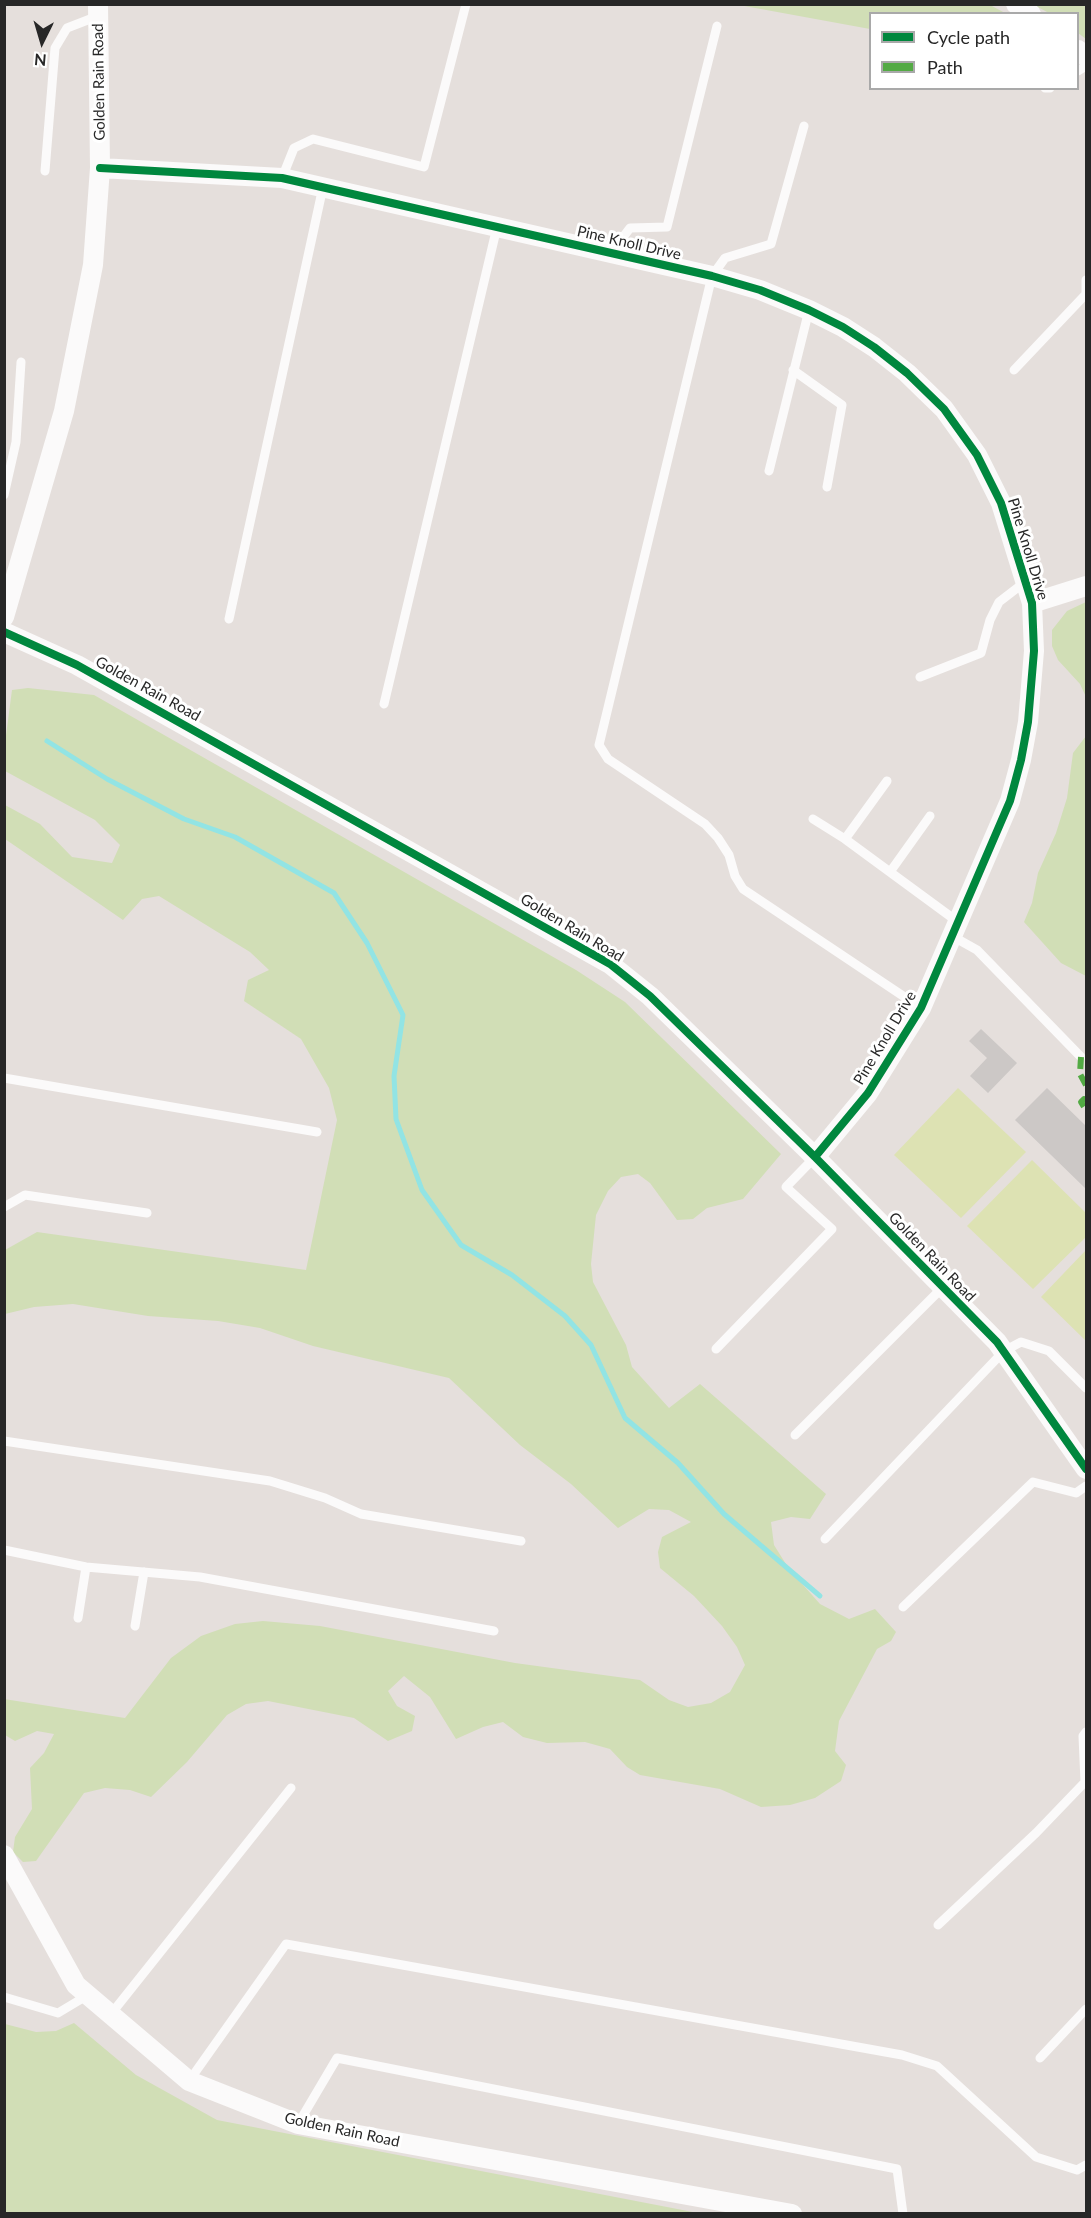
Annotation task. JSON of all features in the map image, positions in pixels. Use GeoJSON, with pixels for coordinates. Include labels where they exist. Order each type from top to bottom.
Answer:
{"type":"FeatureCollection","features":[{"type":"Feature","properties":{"kind":"street","name":"Golden Rain Road"},"geometry":{"type":"LineString","coordinates":[[4,617],[64,411],[93,265],[100,168],[98,10]]}},
{"type":"Feature","properties":{"kind":"street","name":"Pine Knoll Drive"},"geometry":{"type":"LineString","coordinates":[[100,168],[282,178],[712,276],[760,290],[843,327],[874,347],[907,373],[944,409],[977,455],[1001,502],[1032,603],[1034,651],[1028,722],[1010,801],[921,1008],[868,1093],[815,1157]]}},
{"type":"Feature","properties":{"kind":"street"},"geometry":{"type":"LineString","coordinates":[[1032,603],[1086,586]]}},
{"type":"Feature","properties":{"kind":"street","name":"Golden Rain Road"},"geometry":{"type":"LineString","coordinates":[[4,632],[77,665],[610,964],[650,996],[815,1157],[1004,1351],[1086,1469]]}},
{"type":"Feature","properties":{"kind":"street","name":"Golden Rain Road"},"geometry":{"type":"LineString","coordinates":[[4,1855],[76,1985],[189,2080],[298,2124],[792,2214]]}},
{"type":"Feature","properties":{"kind":"lane"},"geometry":{"type":"LineString","coordinates":[[282,178],[294,148],[313,139],[423,167],[466,4]]}},
{"type":"Feature","properties":{"kind":"lane"},"geometry":{"type":"LineString","coordinates":[[45,171],[55,48],[67,28],[98,10]]}},
{"type":"Feature","properties":{"kind":"lane"},"geometry":{"type":"LineString","coordinates":[[611,253],[630,228],[667,227],[717,26]]}},
{"type":"Feature","properties":{"kind":"lane"},"geometry":{"type":"LineString","coordinates":[[804,126],[771,244],[725,258],[712,276],[599,745],[608,759],[705,824],[729,855],[735,876],[743,889],[921,1008]]}},
{"type":"Feature","properties":{"kind":"lane"},"geometry":{"type":"LineString","coordinates":[[229,619],[323,187]]}},
{"type":"Feature","properties":{"kind":"lane"},"geometry":{"type":"LineString","coordinates":[[384,704],[497,227]]}},
{"type":"Feature","properties":{"kind":"lane"},"geometry":{"type":"LineString","coordinates":[[1014,370],[1086,294],[1086,280]]}},
{"type":"Feature","properties":{"kind":"lane"},"geometry":{"type":"LineString","coordinates":[[769,471],[809,310]]}},
{"type":"Feature","properties":{"kind":"lane"},"geometry":{"type":"LineString","coordinates":[[4,495],[16,442],[21,362]]}},
{"type":"Feature","properties":{"kind":"lane"},"geometry":{"type":"LineString","coordinates":[[793,370],[842,405],[826,487]]}},
{"type":"Feature","properties":{"kind":"lane"},"geometry":{"type":"LineString","coordinates":[[920,677],[981,653],[990,620],[999,602],[1025,582]]}},
{"type":"Feature","properties":{"kind":"lane"},"geometry":{"type":"LineString","coordinates":[[845,839],[887,781]]}},
{"type":"Feature","properties":{"kind":"lane"},"geometry":{"type":"LineString","coordinates":[[890,872],[930,816]]}},
{"type":"Feature","properties":{"kind":"lane"},"geometry":{"type":"LineString","coordinates":[[813,819],[890,872],[955,929],[1081,1057]]}},
{"type":"Feature","properties":{"kind":"lane"},"geometry":{"type":"LineString","coordinates":[[4,1078],[317,1132]]}},
{"type":"Feature","properties":{"kind":"lane"},"geometry":{"type":"LineString","coordinates":[[716,1349],[831,1229],[786,1187],[815,1157]]}},
{"type":"Feature","properties":{"kind":"lane"},"geometry":{"type":"LineString","coordinates":[[4,1207],[25,1195],[147,1213]]}},
{"type":"Feature","properties":{"kind":"lane"},"geometry":{"type":"LineString","coordinates":[[795,1435],[943,1287]]}},
{"type":"Feature","properties":{"kind":"lane"},"geometry":{"type":"LineString","coordinates":[[825,1539],[1004,1351],[1021,1342],[1048,1351],[1086,1388]]}},
{"type":"Feature","properties":{"kind":"lane"},"geometry":{"type":"LineString","coordinates":[[4,1441],[270,1481],[325,1498],[361,1514],[521,1541]]}},
{"type":"Feature","properties":{"kind":"lane"},"geometry":{"type":"LineString","coordinates":[[903,1607],[1033,1482],[1076,1493],[1086,1486]]}},
{"type":"Feature","properties":{"kind":"lane"},"geometry":{"type":"LineString","coordinates":[[4,1550],[86,1567],[200,1577],[494,1631]]}},
{"type":"Feature","properties":{"kind":"lane"},"geometry":{"type":"LineString","coordinates":[[78,1618],[86,1567]]}},
{"type":"Feature","properties":{"kind":"lane"},"geometry":{"type":"LineString","coordinates":[[135,1626],[144,1572]]}},
{"type":"Feature","properties":{"kind":"lane"},"geometry":{"type":"LineString","coordinates":[[938,1925],[1036,1833],[1084,1782],[1083,1736],[1086,1732]]}},
{"type":"Feature","properties":{"kind":"lane"},"geometry":{"type":"LineString","coordinates":[[111,2014],[291,1788]]}},
{"type":"Feature","properties":{"kind":"lane"},"geometry":{"type":"LineString","coordinates":[[189,2080],[286,1944],[902,2055],[937,2066],[1036,2157],[1077,2170],[1086,2165]]}},
{"type":"Feature","properties":{"kind":"lane"},"geometry":{"type":"LineString","coordinates":[[4,1997],[58,2013],[88,1995]]}},
{"type":"Feature","properties":{"kind":"lane"},"geometry":{"type":"LineString","coordinates":[[1040,2058],[1086,2009]]}},
{"type":"Feature","properties":{"kind":"lane"},"geometry":{"type":"LineString","coordinates":[[298,2124],[337,2058],[897,2169],[903,2214]]}},
{"type":"Feature","properties":{"kind":"green space"},"geometry":{"type":"Polygon","coordinates":[[[739,5],[990,5],[1003,12],[869,12],[869,29],[739,5]]]}},
{"type":"Feature","properties":{"kind":"green space"},"geometry":{"type":"Polygon","coordinates":[[[1034,5],[1086,5],[1086,39],[1079,34],[1079,12],[1047,12],[1034,5]]]}},
{"type":"Feature","properties":{"kind":"green space"},"geometry":{"type":"Polygon","coordinates":[[[1086,602],[1086,697],[1080,684],[1058,660],[1052,646],[1052,630],[1067,611],[1086,602]]]}},
{"type":"Feature","properties":{"kind":"green space"},"geometry":{"type":"Polygon","coordinates":[[[28,688],[94,695],[576,970],[625,1002],[781,1154],[743,1199],[707,1208],[693,1219],[677,1220],[650,1183],[638,1174],[621,1177],[608,1191],[596,1215],[591,1264],[593,1282],[626,1345],[632,1367],[669,1408],[700,1384],[826,1494],[810,1519],[791,1517],[771,1522],[774,1545],[789,1569],[820,1604],[849,1619],[875,1609],[896,1632],[891,1641],[877,1649],[839,1721],[835,1751],[846,1765],[841,1781],[815,1798],[790,1805],[761,1807],[720,1789],[640,1775],[627,1767],[610,1749],[585,1742],[547,1743],[523,1737],[503,1722],[483,1727],[456,1739],[430,1697],[404,1676],[388,1691],[397,1706],[415,1716],[412,1731],[388,1741],[354,1718],[268,1701],[246,1704],[227,1715],[187,1762],[151,1797],[130,1790],[105,1788],[84,1793],[36,1861],[23,1862],[13,1852],[15,1837],[32,1809],[30,1768],[44,1753],[54,1734],[37,1731],[15,1741],[5,1735],[4,1699],[125,1718],[171,1658],[201,1636],[235,1624],[263,1621],[320,1626],[515,1663],[640,1680],[669,1700],[688,1707],[711,1703],[730,1692],[745,1665],[737,1647],[722,1626],[694,1596],[660,1568],[658,1552],[662,1537],[691,1522],[669,1510],[649,1509],[618,1528],[571,1484],[520,1445],[449,1378],[313,1346],[260,1328],[218,1321],[148,1316],[73,1304],[34,1307],[5,1314],[5,1250],[37,1232],[306,1270],[337,1120],[329,1088],[301,1039],[244,1001],[248,980],[269,970],[250,952],[159,896],[142,899],[123,920],[5,839],[5,805],[40,824],[72,857],[112,863],[120,845],[95,820],[5,771],[5,743],[12,690],[28,688]]]}},
{"type":"Feature","properties":{"kind":"green space"},"geometry":{"type":"Polygon","coordinates":[[[1086,736],[1086,976],[1061,963],[1024,922],[1032,903],[1038,873],[1056,833],[1067,798],[1073,753],[1086,736]]]}},
{"type":"Feature","properties":{"kind":"green space"},"geometry":{"type":"Polygon","coordinates":[[[958,1088],[1026,1152],[961,1218],[894,1155],[958,1088]]]}},
{"type":"Feature","properties":{"kind":"green space"},"geometry":{"type":"Polygon","coordinates":[[[1032,1160],[1086,1213],[1086,1237],[1033,1289],[967,1226],[1032,1160]]]}},
{"type":"Feature","properties":{"kind":"green space"},"geometry":{"type":"Polygon","coordinates":[[[1086,1250],[1086,1341],[1041,1297],[1086,1250]]]}},
{"type":"Feature","properties":{"kind":"green space"},"geometry":{"type":"Polygon","coordinates":[[[74,2023],[136,2075],[217,2120],[698,2213],[5,2213],[5,2024],[36,2032],[56,2031],[74,2023]]]}},
{"type":"Feature","properties":{"kind":"building"},"geometry":{"type":"Polygon","coordinates":[[[981,1029],[1017,1063],[988,1093],[970,1076],[987,1058],[969,1041],[981,1029]]]}},
{"type":"Feature","properties":{"kind":"building"},"geometry":{"type":"Polygon","coordinates":[[[1047,1088],[1086,1126],[1086,1189],[1015,1120],[1047,1088]]]}},
{"type":"Feature","properties":{"kind":"waterway"},"geometry":{"type":"LineString","coordinates":[[47,741],[107,779],[184,819],[235,837],[334,893],[367,943],[403,1015],[394,1076],[396,1119],[422,1190],[461,1245],[512,1275],[565,1316],[591,1345],[625,1418],[678,1463],[724,1514],[820,1596]]}},
{"type":"Feature","properties":{"kind":"marked path"},"geometry":{"type":"LineString","coordinates":[[1081,1057],[1080,1074],[1086,1085]]}},
{"type":"Feature","properties":{"kind":"marked path"},"geometry":{"type":"LineString","coordinates":[[1086,1100],[1081,1102],[1086,1110]]}},
{"type":"Feature","properties":{"kind":"cycle path"},"geometry":{"type":"LineString","coordinates":[[100,168],[282,178],[712,276],[760,290],[843,327],[874,347],[907,373],[944,409],[977,455],[1001,503],[1032,603],[1034,651],[1028,722],[1010,801],[921,1008],[868,1093],[815,1157]]}},
{"type":"Feature","properties":{"kind":"cycle path"},"geometry":{"type":"LineString","coordinates":[[4,632],[77,665],[610,964],[650,996],[815,1157],[997,1342],[1086,1469]]}}]}
